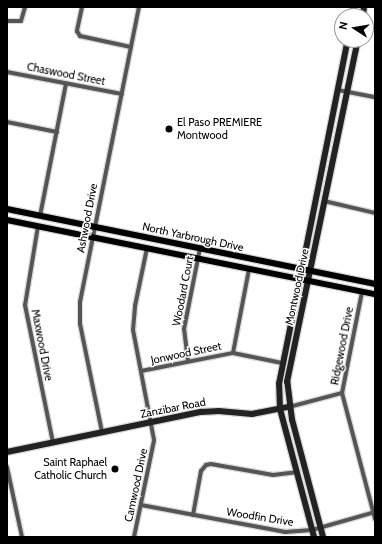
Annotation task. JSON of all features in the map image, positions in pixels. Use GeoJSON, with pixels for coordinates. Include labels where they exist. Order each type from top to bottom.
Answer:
{"type":"FeatureCollection","features":[{"type":"Feature","properties":{"kind":"main road","name":"Montwood Drive"},"geometry":{"type":"LineString","coordinates":[[314,537],[280,409],[279,384],[282,362],[346,48]]}},
{"type":"Feature","properties":{"kind":"main road","name":"Montwood Drive"},"geometry":{"type":"LineString","coordinates":[[323,537],[289,407],[287,382],[356,48]]}},
{"type":"Feature","properties":{"kind":"main road","name":"North Yarbrough Drive"},"geometry":{"type":"LineString","coordinates":[[7,209],[375,284]]}},
{"type":"Feature","properties":{"kind":"main road","name":"North Yarbrough Drive"},"geometry":{"type":"LineString","coordinates":[[7,220],[375,294]]}},
{"type":"Feature","properties":{"kind":"main road","name":"Zanzibar Road"},"geometry":{"type":"LineString","coordinates":[[7,452],[208,410],[252,414],[289,407]]}},
{"type":"Feature","properties":{"kind":"street"},"geometry":{"type":"LineString","coordinates":[[7,21],[21,21],[26,7]]}},
{"type":"Feature","properties":{"kind":"street"},"geometry":{"type":"LineString","coordinates":[[82,7],[77,31],[80,36],[131,47]]}},
{"type":"Feature","properties":{"kind":"street","name":"Ashwood Drive"},"geometry":{"type":"LineString","coordinates":[[102,432],[79,319],[92,237],[139,7]]}},
{"type":"Feature","properties":{"kind":"street","name":"Chaswood Street"},"geometry":{"type":"LineString","coordinates":[[7,72],[122,94]]}},
{"type":"Feature","properties":{"kind":"street"},"geometry":{"type":"LineString","coordinates":[[40,216],[66,84]]}},
{"type":"Feature","properties":{"kind":"street"},"geometry":{"type":"LineString","coordinates":[[338,90],[375,97]]}},
{"type":"Feature","properties":{"kind":"street"},"geometry":{"type":"LineString","coordinates":[[7,122],[57,132]]}},
{"type":"Feature","properties":{"kind":"street"},"geometry":{"type":"LineString","coordinates":[[324,201],[375,213]]}},
{"type":"Feature","properties":{"kind":"street","name":"Maxwood Drive"},"geometry":{"type":"LineString","coordinates":[[38,226],[25,305],[53,443]]}},
{"type":"Feature","properties":{"kind":"street","name":"Camwood Drive"},"geometry":{"type":"LineString","coordinates":[[134,537],[154,444],[151,421],[135,344],[134,319],[147,248]]}},
{"type":"Feature","properties":{"kind":"street","name":"Woodard Court"},"geometry":{"type":"LineString","coordinates":[[188,361],[184,329],[200,248]]}},
{"type":"Feature","properties":{"kind":"street"},"geometry":{"type":"LineString","coordinates":[[233,352],[249,269]]}},
{"type":"Feature","properties":{"kind":"street","name":"Ridgewood Drive"},"geometry":{"type":"LineString","coordinates":[[362,292],[342,393],[375,519]]}},
{"type":"Feature","properties":{"kind":"street","name":"Jonwood Street"},"geometry":{"type":"LineString","coordinates":[[141,371],[233,352],[282,362]]}},
{"type":"Feature","properties":{"kind":"street","name":"Zanzibar Road"},"geometry":{"type":"LineString","coordinates":[[289,407],[342,393]]}},
{"type":"Feature","properties":{"kind":"street"},"geometry":{"type":"LineString","coordinates":[[193,515],[201,471],[206,465],[211,464],[273,475],[296,472]]}},
{"type":"Feature","properties":{"kind":"street"},"geometry":{"type":"LineString","coordinates":[[7,468],[22,537]]}},
{"type":"Feature","properties":{"kind":"street","name":"Woodfin Drive"},"geometry":{"type":"LineString","coordinates":[[141,506],[280,532],[312,530],[374,513]]}},
{"type":"Feature","properties":{"kind":"place","name":"El Paso PREMIERE Montwood"},"geometry":{"type":"Point","coordinates":[169,129]}},
{"type":"Feature","properties":{"kind":"place","name":"Saint Raphael Catholic Church"},"geometry":{"type":"Point","coordinates":[115,469]}}]}
